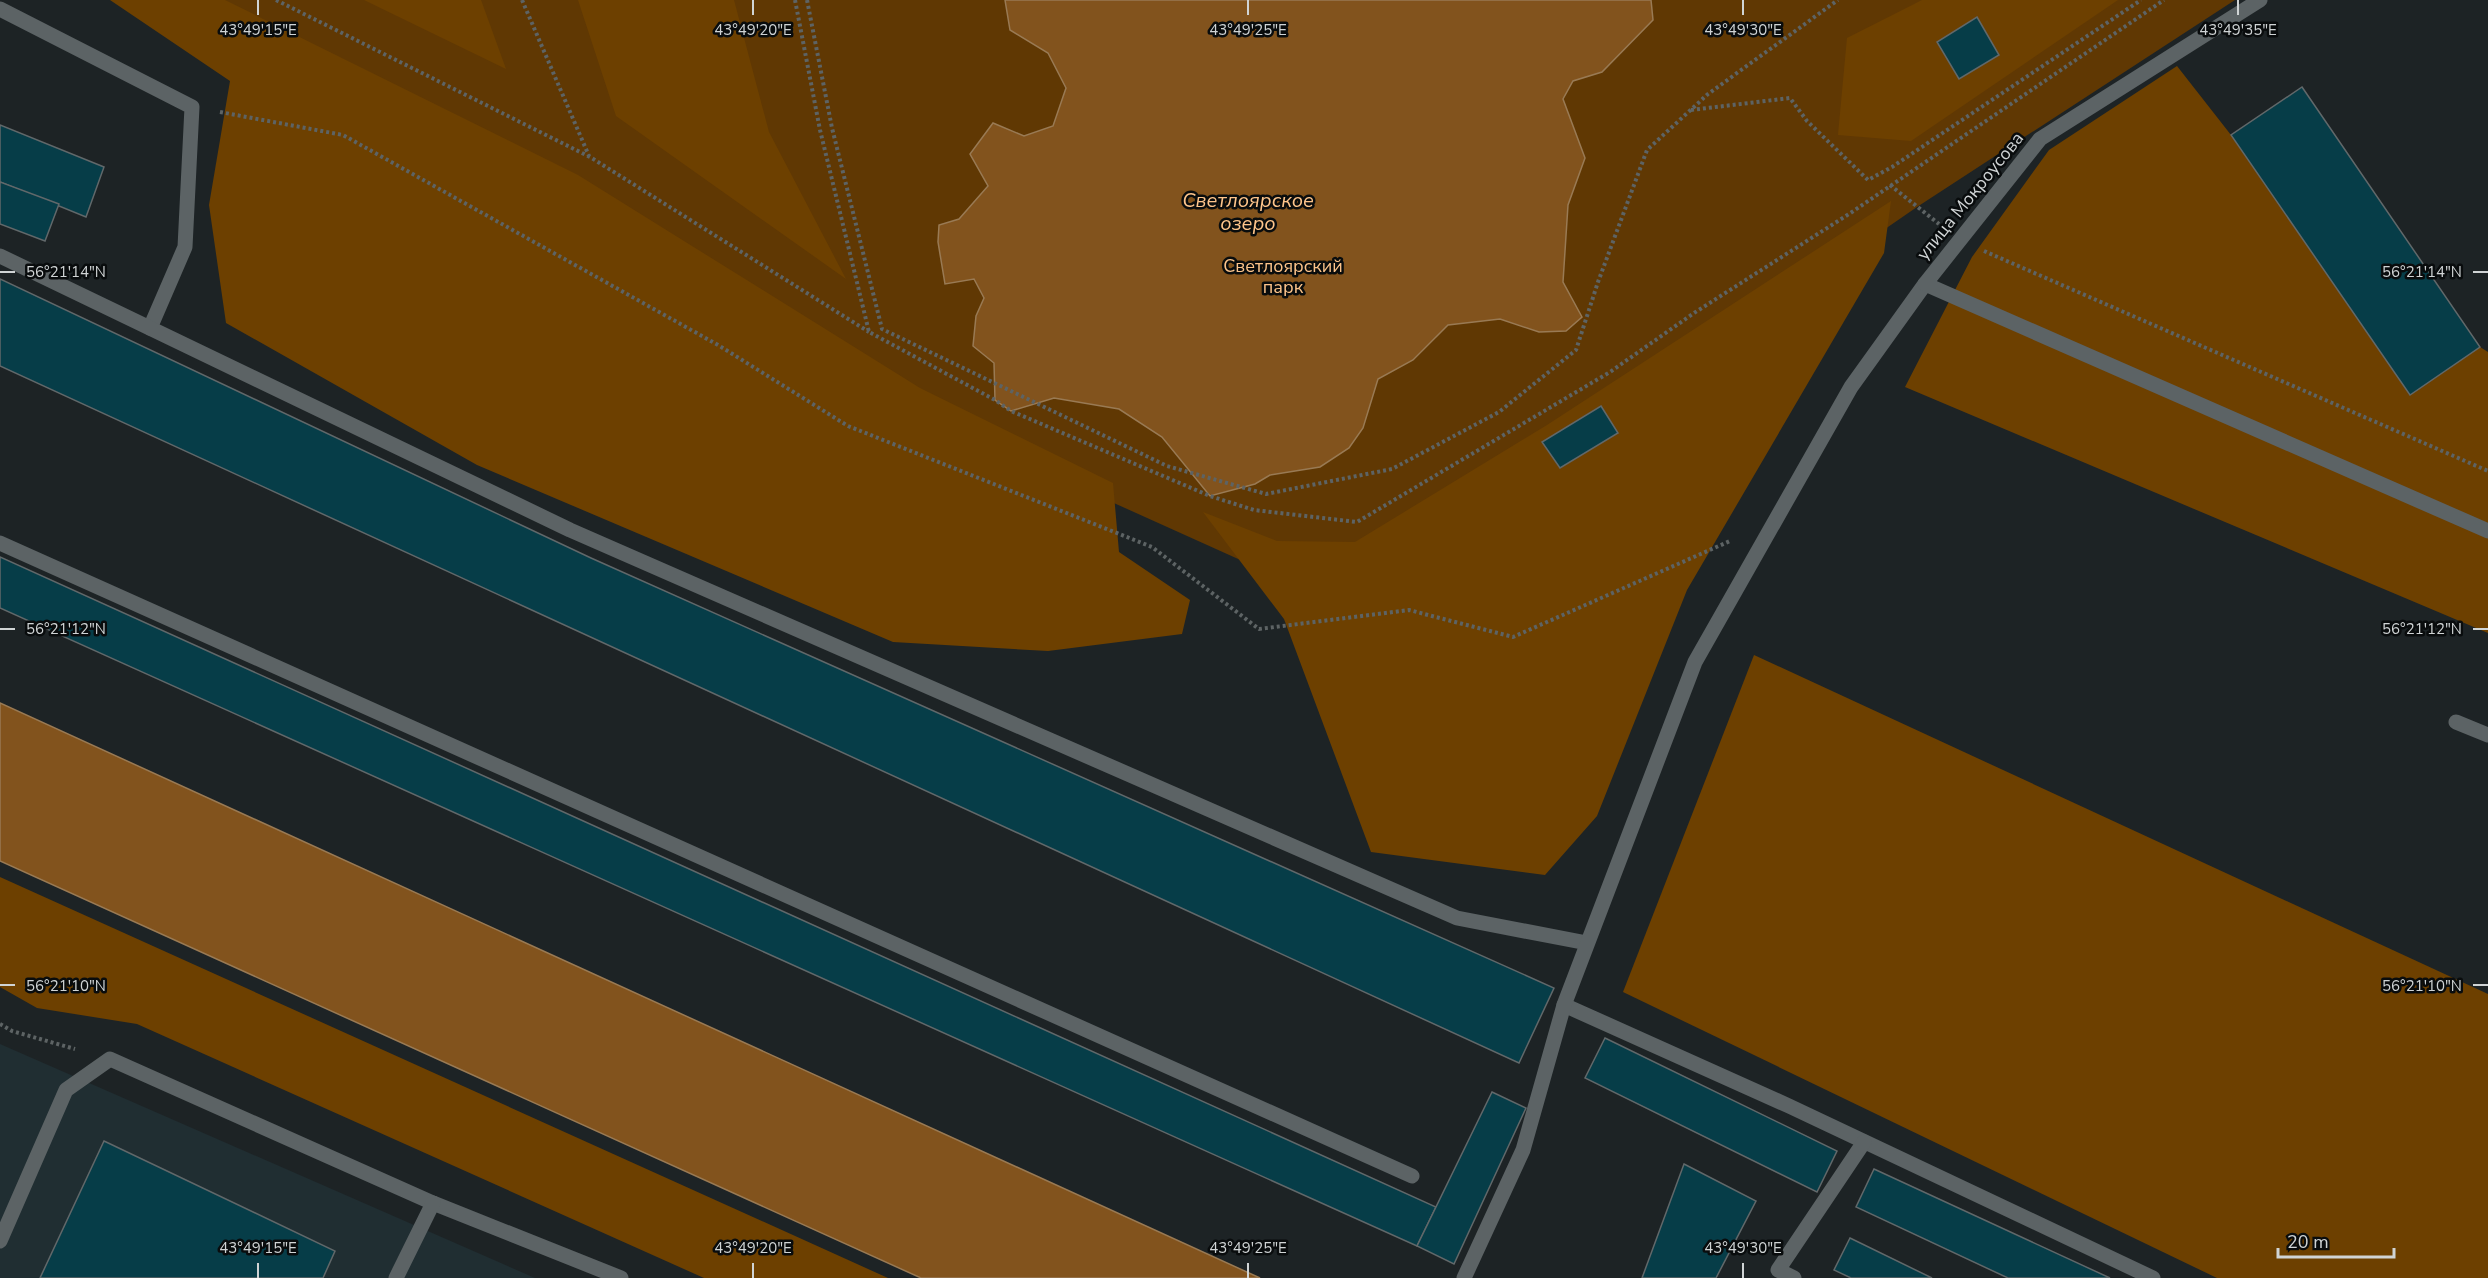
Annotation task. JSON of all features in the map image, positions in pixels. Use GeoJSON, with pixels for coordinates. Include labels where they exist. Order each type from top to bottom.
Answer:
{"type":"FeatureCollection","features":[{"type":"Feature","properties":{"kind":"street","name":"улица Мокроусова"},"geometry":{"type":"LineString","coordinates":[[1464,1278],[1523,1150],[1564,1005],[1695,662],[1851,387],[1925,284],[2040,139],[2259,0]]}},
{"type":"Feature","properties":{"kind":"street"},"geometry":{"type":"LineString","coordinates":[[0,9],[192,106],[184,247],[150,328]]}},
{"type":"Feature","properties":{"kind":"street"},"geometry":{"type":"LineString","coordinates":[[0,256],[570,530],[1457,918],[1587,944]]}},
{"type":"Feature","properties":{"kind":"street"},"geometry":{"type":"LineString","coordinates":[[1925,284],[2488,531]]}},
{"type":"Feature","properties":{"kind":"street"},"geometry":{"type":"LineString","coordinates":[[0,543],[1412,1176]]}},
{"type":"Feature","properties":{"kind":"street"},"geometry":{"type":"LineString","coordinates":[[2456,722],[2488,735]]}},
{"type":"Feature","properties":{"kind":"street"},"geometry":{"type":"LineString","coordinates":[[1564,1005],[1864,1142],[2153,1278]]}},
{"type":"Feature","properties":{"kind":"street"},"geometry":{"type":"LineString","coordinates":[[0,1240],[66,1090],[110,1059],[433,1203],[621,1278]]}},
{"type":"Feature","properties":{"kind":"street"},"geometry":{"type":"LineString","coordinates":[[1794,1278],[1775,1274],[1864,1142]]}},
{"type":"Feature","properties":{"kind":"street"},"geometry":{"type":"LineString","coordinates":[[396,1278],[433,1203]]}},
{"type":"Feature","properties":{"kind":"path"},"geometry":{"type":"LineString","coordinates":[[276,0],[590,157],[869,332],[995,400],[1011,411],[1210,496],[1254,510],[1357,522],[1610,372],[1694,313],[1890,185],[2164,0]]}},
{"type":"Feature","properties":{"kind":"path"},"geometry":{"type":"LineString","coordinates":[[522,0],[590,157]]}},
{"type":"Feature","properties":{"kind":"path"},"geometry":{"type":"LineString","coordinates":[[795,0],[820,130],[869,332]]}},
{"type":"Feature","properties":{"kind":"path"},"geometry":{"type":"LineString","coordinates":[[807,0],[832,128],[882,329],[1167,466],[1266,494],[1392,468],[1499,412],[1576,350],[1598,282],[1647,150],[1708,94],[1838,0]]}},
{"type":"Feature","properties":{"kind":"path"},"geometry":{"type":"LineString","coordinates":[[1690,110],[1790,98],[1807,121],[1868,180],[1892,168],[2141,0]]}},
{"type":"Feature","properties":{"kind":"path"},"geometry":{"type":"LineString","coordinates":[[192,106],[344,135],[718,345],[848,426],[1152,548],[1258,629],[1409,610],[1513,637],[1732,540]]}},
{"type":"Feature","properties":{"kind":"path"},"geometry":{"type":"LineString","coordinates":[[1890,185],[1960,240],[2488,471]]}},
{"type":"Feature","properties":{"kind":"path"},"geometry":{"type":"LineString","coordinates":[[0,1024],[12,1031],[110,1059]]}},
{"type":"Feature","properties":{"kind":"shaded area"},"geometry":{"type":"Polygon","coordinates":[[[110,0],[225,0],[578,175],[920,388],[1113,483],[1119,552],[1190,600],[1182,634],[1048,651],[893,642],[477,465],[226,323],[209,205],[230,81],[110,0]]]}},
{"type":"Feature","properties":{"kind":"shaded area"},"geometry":{"type":"Polygon","coordinates":[[[364,0],[481,0],[506,69],[364,0]]]}},
{"type":"Feature","properties":{"kind":"shaded area"},"geometry":{"type":"Polygon","coordinates":[[[578,0],[734,0],[769,132],[846,279],[616,116],[578,0]]]}},
{"type":"Feature","properties":{"kind":"shaded area"},"geometry":{"type":"Polygon","coordinates":[[[1922,0],[2118,0],[1911,141],[1838,135],[1847,38],[1922,0]]]}},
{"type":"Feature","properties":{"kind":"shaded area"},"geometry":{"type":"Polygon","coordinates":[[[2177,66],[2231,135],[2411,394],[2480,347],[2488,352],[2488,633],[1905,387],[1972,257],[2049,150],[2177,66]]]}},
{"type":"Feature","properties":{"kind":"shaded area"},"geometry":{"type":"Polygon","coordinates":[[[1891,201],[1884,253],[1687,590],[1597,816],[1545,875],[1371,852],[1284,619],[1203,512],[1277,541],[1355,542],[1547,425],[1891,201]]]}},
{"type":"Feature","properties":{"kind":"shaded area"},"geometry":{"type":"Polygon","coordinates":[[[1754,655],[2488,994],[2488,1278],[2217,1278],[1623,992],[1754,655]]]}},
{"type":"Feature","properties":{"kind":"shaded area"},"geometry":{"type":"Polygon","coordinates":[[[0,877],[888,1278],[704,1278],[137,1024],[37,1008],[0,987],[0,877]]]}},
{"type":"Feature","properties":{"kind":"shaded area"},"geometry":{"type":"Polygon","coordinates":[[[0,1044],[535,1278],[0,1278],[0,1044]]]}},
{"type":"Feature","properties":{"kind":"green space","name":"Светлоярский парк"},"geometry":{"type":"Polygon","coordinates":[[[184,0],[2235,0],[1917,207],[1843,258],[1307,590],[812,367],[184,0]]]}},
{"type":"Feature","properties":{"kind":"water","name":"Светлоярское озеро"},"geometry":{"type":"Polygon","coordinates":[[[1005,0],[1651,0],[1653,20],[1602,72],[1573,81],[1563,99],[1585,158],[1568,205],[1563,282],[1582,317],[1566,331],[1539,332],[1500,319],[1448,325],[1413,360],[1378,379],[1363,428],[1349,448],[1320,467],[1270,475],[1255,484],[1210,496],[1162,437],[1119,409],[1054,398],[1011,411],[995,400],[994,363],[973,346],[976,316],[984,298],[974,279],[945,284],[938,242],[939,225],[959,219],[988,186],[970,154],[993,123],[1024,136],[1053,126],[1066,88],[1048,53],[1010,30],[1005,0]]]}},
{"type":"Feature","properties":{"kind":"water"},"geometry":{"type":"Polygon","coordinates":[[[0,703],[1260,1278],[921,1278],[0,861],[0,703]]]}},
{"type":"Feature","properties":{"kind":"building"},"geometry":{"type":"Polygon","coordinates":[[[1977,17],[1999,55],[1959,79],[1937,42],[1977,17]]]}},
{"type":"Feature","properties":{"kind":"building"},"geometry":{"type":"Polygon","coordinates":[[[2302,87],[2480,347],[2410,395],[2231,135],[2302,87]]]}},
{"type":"Feature","properties":{"kind":"building"},"geometry":{"type":"Polygon","coordinates":[[[0,125],[104,167],[86,217],[0,182],[0,125]]]}},
{"type":"Feature","properties":{"kind":"building"},"geometry":{"type":"Polygon","coordinates":[[[0,182],[59,204],[45,241],[0,224],[0,182]]]}},
{"type":"Feature","properties":{"kind":"building"},"geometry":{"type":"Polygon","coordinates":[[[0,279],[591,558],[1554,988],[1519,1063],[0,366],[0,279]]]}},
{"type":"Feature","properties":{"kind":"building"},"geometry":{"type":"Polygon","coordinates":[[[1601,406],[1618,433],[1560,468],[1542,442],[1601,406]]]}},
{"type":"Feature","properties":{"kind":"building"},"geometry":{"type":"Polygon","coordinates":[[[0,557],[1436,1207],[1417,1246],[0,608],[0,557]]]}},
{"type":"Feature","properties":{"kind":"building"},"geometry":{"type":"Polygon","coordinates":[[[1605,1038],[1837,1151],[1817,1192],[1585,1078],[1605,1038]]]}},
{"type":"Feature","properties":{"kind":"building"},"geometry":{"type":"Polygon","coordinates":[[[1492,1092],[1526,1108],[1454,1264],[1417,1246],[1492,1092]]]}},
{"type":"Feature","properties":{"kind":"building"},"geometry":{"type":"Polygon","coordinates":[[[104,1141],[335,1251],[323,1278],[40,1278],[104,1141]]]}},
{"type":"Feature","properties":{"kind":"building"},"geometry":{"type":"Polygon","coordinates":[[[1684,1164],[1756,1201],[1716,1278],[1642,1278],[1684,1164]]]}},
{"type":"Feature","properties":{"kind":"building"},"geometry":{"type":"Polygon","coordinates":[[[1874,1169],[2110,1278],[2008,1278],[1856,1207],[1874,1169]]]}},
{"type":"Feature","properties":{"kind":"building"},"geometry":{"type":"Polygon","coordinates":[[[1850,1238],[1932,1278],[1851,1278],[1834,1270],[1850,1238]]]}}]}
